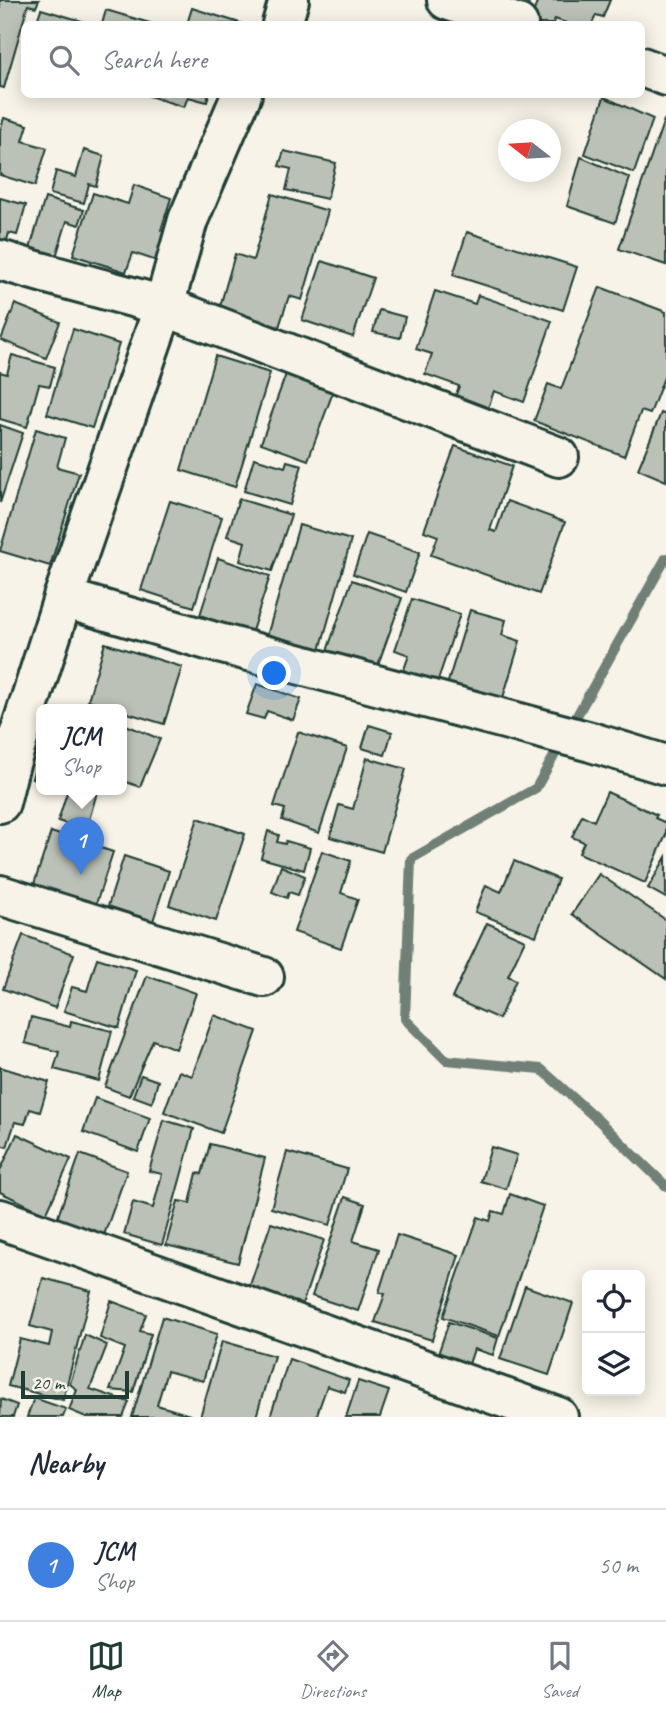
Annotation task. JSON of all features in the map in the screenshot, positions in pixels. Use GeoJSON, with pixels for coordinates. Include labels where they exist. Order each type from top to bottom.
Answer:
{"type":"FeatureCollection","features":[{"type":"Feature","properties":{"kind":"street"},"geometry":{"type":"LineString","coordinates":[[283,21],[289,0]]}},
{"type":"Feature","properties":{"kind":"street"},"geometry":{"type":"LineString","coordinates":[[447,0],[509,21]]}},
{"type":"Feature","properties":{"kind":"street"},"geometry":{"type":"LineString","coordinates":[[645,69],[666,76]]}},
{"type":"Feature","properties":{"kind":"street"},"geometry":{"type":"LineString","coordinates":[[0,803],[62,598],[164,306],[188,220],[240,98]]}},
{"type":"Feature","properties":{"kind":"street"},"geometry":{"type":"LineString","coordinates":[[0,260],[164,306],[559,457]]}},
{"type":"Feature","properties":{"kind":"street"},"geometry":{"type":"LineString","coordinates":[[62,598],[211,641],[591,742],[666,765]]}},
{"type":"Feature","properties":{"kind":"street"},"geometry":{"type":"LineString","coordinates":[[0,895],[264,977]]}},
{"type":"Feature","properties":{"kind":"street"},"geometry":{"type":"LineString","coordinates":[[0,1219],[558,1417]]}},
{"type":"Feature","properties":{"kind":"building"},"geometry":{"type":"Polygon","coordinates":[[[0,0],[39,0],[36,7],[28,5],[23,21],[21,21],[4,88],[0,87],[0,0]]]}},
{"type":"Feature","properties":{"kind":"building"},"geometry":{"type":"Polygon","coordinates":[[[484,0],[530,0],[525,15],[484,0]]]}},
{"type":"Feature","properties":{"kind":"building"},"geometry":{"type":"Polygon","coordinates":[[[538,0],[610,0],[603,17],[596,15],[593,21],[530,21],[538,0]]]}},
{"type":"Feature","properties":{"kind":"building"},"geometry":{"type":"Polygon","coordinates":[[[192,8],[233,21],[188,21],[192,8]]]}},
{"type":"Feature","properties":{"kind":"building"},"geometry":{"type":"Polygon","coordinates":[[[41,9],[82,21],[37,21],[41,9]]]}},
{"type":"Feature","properties":{"kind":"building"},"geometry":{"type":"Polygon","coordinates":[[[106,10],[143,21],[103,21],[106,10]]]}},
{"type":"Feature","properties":{"kind":"building"},"geometry":{"type":"Polygon","coordinates":[[[156,98],[188,98],[184,107],[156,98]]]}},
{"type":"Feature","properties":{"kind":"building"},"geometry":{"type":"Polygon","coordinates":[[[192,98],[208,98],[207,102],[192,98]]]}},
{"type":"Feature","properties":{"kind":"building"},"geometry":{"type":"Polygon","coordinates":[[[604,98],[653,119],[634,173],[585,154],[604,98]]]}},
{"type":"Feature","properties":{"kind":"building"},"geometry":{"type":"Polygon","coordinates":[[[4,118],[28,125],[23,141],[47,148],[35,186],[0,175],[0,131],[4,118]]]}},
{"type":"Feature","properties":{"kind":"building"},"geometry":{"type":"Polygon","coordinates":[[[666,120],[666,265],[619,249],[666,120]]]}},
{"type":"Feature","properties":{"kind":"building"},"geometry":{"type":"Polygon","coordinates":[[[84,150],[104,156],[96,186],[89,184],[84,203],[50,194],[56,171],[76,177],[84,150]]]}},
{"type":"Feature","properties":{"kind":"building"},"geometry":{"type":"Polygon","coordinates":[[[284,151],[336,163],[327,199],[286,190],[291,169],[279,166],[284,151]]]}},
{"type":"Feature","properties":{"kind":"building"},"geometry":{"type":"Polygon","coordinates":[[[581,157],[630,178],[615,223],[567,206],[581,157]]]}},
{"type":"Feature","properties":{"kind":"building"},"geometry":{"type":"Polygon","coordinates":[[[134,185],[171,198],[161,230],[182,237],[172,266],[133,253],[126,272],[73,255],[93,193],[128,204],[134,185]]]}},
{"type":"Feature","properties":{"kind":"building"},"geometry":{"type":"Polygon","coordinates":[[[272,194],[328,211],[302,300],[289,296],[279,327],[219,310],[235,254],[253,260],[272,194]]]}},
{"type":"Feature","properties":{"kind":"building"},"geometry":{"type":"Polygon","coordinates":[[[0,198],[26,205],[17,235],[9,233],[4,251],[0,250],[0,198]]]}},
{"type":"Feature","properties":{"kind":"building"},"geometry":{"type":"Polygon","coordinates":[[[45,198],[84,210],[79,225],[67,221],[55,260],[29,252],[45,198]]]}},
{"type":"Feature","properties":{"kind":"building"},"geometry":{"type":"Polygon","coordinates":[[[467,232],[577,267],[563,310],[453,275],[467,232]]]}},
{"type":"Feature","properties":{"kind":"building"},"geometry":{"type":"Polygon","coordinates":[[[322,261],[373,278],[353,337],[302,320],[322,261]]]}},
{"type":"Feature","properties":{"kind":"building"},"geometry":{"type":"Polygon","coordinates":[[[600,287],[666,312],[666,372],[650,414],[641,411],[624,456],[534,421],[548,384],[561,389],[600,287]]]}},
{"type":"Feature","properties":{"kind":"building"},"geometry":{"type":"Polygon","coordinates":[[[435,291],[475,304],[478,295],[552,321],[524,402],[494,391],[486,414],[453,403],[459,386],[425,374],[432,354],[416,349],[435,291]]]}},
{"type":"Feature","properties":{"kind":"building"},"geometry":{"type":"Polygon","coordinates":[[[15,304],[60,322],[46,358],[1,340],[15,304]]]}},
{"type":"Feature","properties":{"kind":"building"},"geometry":{"type":"Polygon","coordinates":[[[379,310],[405,317],[400,338],[373,332],[379,310]]]}},
{"type":"Feature","properties":{"kind":"building"},"geometry":{"type":"Polygon","coordinates":[[[73,329],[119,344],[92,428],[47,414],[73,329]]]}},
{"type":"Feature","properties":{"kind":"building"},"geometry":{"type":"Polygon","coordinates":[[[12,355],[55,367],[50,386],[39,384],[27,427],[0,419],[0,372],[7,374],[12,355]]]}},
{"type":"Feature","properties":{"kind":"building"},"geometry":{"type":"Polygon","coordinates":[[[215,356],[270,373],[235,487],[181,470],[215,356]]]}},
{"type":"Feature","properties":{"kind":"building"},"geometry":{"type":"Polygon","coordinates":[[[286,374],[333,392],[308,460],[261,443],[286,374]]]}},
{"type":"Feature","properties":{"kind":"building"},"geometry":{"type":"Polygon","coordinates":[[[661,413],[666,415],[666,481],[638,469],[661,413]]]}},
{"type":"Feature","properties":{"kind":"building"},"geometry":{"type":"Polygon","coordinates":[[[0,425],[23,433],[0,503],[0,425]]]}},
{"type":"Feature","properties":{"kind":"building"},"geometry":{"type":"Polygon","coordinates":[[[36,429],[65,438],[57,467],[79,473],[50,566],[0,551],[36,429]]]}},
{"type":"Feature","properties":{"kind":"building"},"geometry":{"type":"Polygon","coordinates":[[[455,446],[512,466],[490,530],[496,532],[507,501],[565,522],[539,594],[431,555],[438,536],[424,531],[455,446]]]}},
{"type":"Feature","properties":{"kind":"building"},"geometry":{"type":"Polygon","coordinates":[[[254,458],[285,467],[287,461],[302,465],[290,505],[244,491],[254,458]]]}},
{"type":"Feature","properties":{"kind":"building"},"geometry":{"type":"Polygon","coordinates":[[[239,499],[291,515],[272,571],[240,561],[245,542],[227,536],[239,499]]]}},
{"type":"Feature","properties":{"kind":"building"},"geometry":{"type":"Polygon","coordinates":[[[170,501],[222,517],[194,607],[141,590],[170,501]]]}},
{"type":"Feature","properties":{"kind":"building"},"geometry":{"type":"Polygon","coordinates":[[[299,525],[351,540],[320,650],[267,636],[299,525]]]}},
{"type":"Feature","properties":{"kind":"building"},"geometry":{"type":"Polygon","coordinates":[[[367,534],[420,552],[406,592],[353,574],[367,534]]]}},
{"type":"Feature","properties":{"kind":"building"},"geometry":{"type":"Polygon","coordinates":[[[218,558],[270,576],[248,643],[205,629],[209,618],[200,615],[218,558]]]}},
{"type":"Feature","properties":{"kind":"building"},"geometry":{"type":"Polygon","coordinates":[[[352,580],[402,598],[375,673],[326,654],[352,580]]]}},
{"type":"Feature","properties":{"kind":"building"},"geometry":{"type":"Polygon","coordinates":[[[412,599],[460,614],[435,689],[401,678],[409,655],[395,650],[412,599]]]}},
{"type":"Feature","properties":{"kind":"building"},"geometry":{"type":"Polygon","coordinates":[[[470,610],[506,620],[502,635],[520,641],[499,711],[444,695],[470,610]]]}},
{"type":"Feature","properties":{"kind":"building"},"geometry":{"type":"Polygon","coordinates":[[[105,643],[182,667],[164,724],[127,713],[127,704],[100,704],[88,700],[105,643]]]}},
{"type":"Feature","properties":{"kind":"building"},"geometry":{"type":"Polygon","coordinates":[[[257,684],[301,699],[293,720],[267,711],[264,719],[246,714],[257,684]]]}},
{"type":"Feature","properties":{"kind":"building"},"geometry":{"type":"Polygon","coordinates":[[[127,725],[160,739],[140,787],[127,782],[127,725]]]}},
{"type":"Feature","properties":{"kind":"building"},"geometry":{"type":"Polygon","coordinates":[[[369,725],[392,732],[385,755],[362,748],[369,725]]]}},
{"type":"Feature","properties":{"kind":"building"},"geometry":{"type":"Polygon","coordinates":[[[298,732],[347,748],[319,833],[282,820],[285,809],[274,806],[298,732]]]}},
{"type":"Feature","properties":{"kind":"building"},"geometry":{"type":"Polygon","coordinates":[[[367,758],[406,769],[382,852],[330,837],[339,805],[353,809],[367,758]]]}},
{"type":"Feature","properties":{"kind":"building"},"geometry":{"type":"Polygon","coordinates":[[[607,792],[657,815],[655,818],[666,823],[666,835],[645,883],[579,853],[584,842],[572,837],[582,815],[594,821],[607,792]]]}},
{"type":"Feature","properties":{"kind":"building"},"geometry":{"type":"Polygon","coordinates":[[[66,795],[96,795],[86,830],[58,821],[66,795]]]}},
{"type":"Feature","properties":{"kind":"building"},"geometry":{"type":"Polygon","coordinates":[[[198,818],[245,834],[216,921],[169,905],[198,818]]]}},
{"type":"Feature","properties":{"kind":"building"},"geometry":{"type":"Polygon","coordinates":[[[268,831],[279,835],[277,842],[285,844],[286,841],[310,848],[304,870],[261,858],[268,831]]]}},
{"type":"Feature","properties":{"kind":"building"},"geometry":{"type":"Polygon","coordinates":[[[51,832],[113,852],[94,910],[32,890],[51,832]]]}},
{"type":"Feature","properties":{"kind":"building"},"geometry":{"type":"Polygon","coordinates":[[[322,851],[351,861],[341,893],[358,899],[341,948],[294,932],[322,851]]]}},
{"type":"Feature","properties":{"kind":"building"},"geometry":{"type":"Polygon","coordinates":[[[124,856],[169,871],[153,921],[108,906],[124,856]]]}},
{"type":"Feature","properties":{"kind":"building"},"geometry":{"type":"Polygon","coordinates":[[[666,857],[666,898],[648,888],[666,857]]]}},
{"type":"Feature","properties":{"kind":"building"},"geometry":{"type":"Polygon","coordinates":[[[514,861],[558,879],[536,936],[475,912],[486,885],[501,892],[514,861]]]}},
{"type":"Feature","properties":{"kind":"building"},"geometry":{"type":"Polygon","coordinates":[[[281,866],[305,876],[298,895],[289,892],[287,898],[272,892],[281,866]]]}},
{"type":"Feature","properties":{"kind":"building"},"geometry":{"type":"Polygon","coordinates":[[[599,874],[666,920],[666,979],[572,914],[599,874]]]}},
{"type":"Feature","properties":{"kind":"building"},"geometry":{"type":"Polygon","coordinates":[[[487,923],[525,940],[508,976],[516,980],[499,1019],[452,998],[487,923]]]}},
{"type":"Feature","properties":{"kind":"building"},"geometry":{"type":"Polygon","coordinates":[[[23,935],[74,954],[55,1008],[3,989],[23,935]]]}},
{"type":"Feature","properties":{"kind":"building"},"geometry":{"type":"Polygon","coordinates":[[[97,958],[136,970],[119,1028],[64,1011],[72,987],[87,991],[97,958]]]}},
{"type":"Feature","properties":{"kind":"building"},"geometry":{"type":"Polygon","coordinates":[[[147,976],[196,993],[176,1049],[153,1040],[129,1096],[105,1087],[147,976]]]}},
{"type":"Feature","properties":{"kind":"building"},"geometry":{"type":"Polygon","coordinates":[[[214,1015],[257,1031],[221,1133],[164,1112],[179,1071],[192,1076],[214,1015]]]}},
{"type":"Feature","properties":{"kind":"building"},"geometry":{"type":"Polygon","coordinates":[[[31,1017],[70,1027],[71,1021],[112,1031],[99,1081],[54,1069],[59,1052],[25,1043],[31,1017]]]}},
{"type":"Feature","properties":{"kind":"building"},"geometry":{"type":"Polygon","coordinates":[[[0,1067],[49,1082],[40,1112],[30,1109],[25,1124],[15,1122],[7,1147],[0,1145],[0,1067]]]}},
{"type":"Feature","properties":{"kind":"building"},"geometry":{"type":"Polygon","coordinates":[[[141,1075],[158,1081],[152,1103],[133,1096],[141,1075]]]}},
{"type":"Feature","properties":{"kind":"building"},"geometry":{"type":"Polygon","coordinates":[[[95,1098],[150,1118],[138,1152],[83,1132],[95,1098]]]}},
{"type":"Feature","properties":{"kind":"building"},"geometry":{"type":"Polygon","coordinates":[[[164,1120],[194,1129],[162,1245],[124,1234],[133,1202],[153,1208],[162,1174],[149,1171],[164,1120]]]}},
{"type":"Feature","properties":{"kind":"building"},"geometry":{"type":"Polygon","coordinates":[[[17,1134],[71,1159],[46,1214],[0,1192],[0,1171],[17,1134]]]}},
{"type":"Feature","properties":{"kind":"building"},"geometry":{"type":"Polygon","coordinates":[[[210,1144],[265,1158],[238,1263],[166,1245],[178,1201],[190,1203],[197,1173],[202,1174],[210,1144]]]}},
{"type":"Feature","properties":{"kind":"building"},"geometry":{"type":"Polygon","coordinates":[[[491,1147],[517,1155],[506,1189],[481,1181],[491,1147]]]}},
{"type":"Feature","properties":{"kind":"building"},"geometry":{"type":"Polygon","coordinates":[[[287,1152],[347,1169],[330,1225],[271,1208],[287,1152]]]}},
{"type":"Feature","properties":{"kind":"building"},"geometry":{"type":"Polygon","coordinates":[[[80,1154],[127,1171],[104,1235],[57,1219],[80,1154]]]}},
{"type":"Feature","properties":{"kind":"building"},"geometry":{"type":"Polygon","coordinates":[[[510,1194],[543,1206],[499,1336],[443,1317],[478,1217],[490,1221],[493,1211],[504,1214],[510,1194]]]}},
{"type":"Feature","properties":{"kind":"building"},"geometry":{"type":"Polygon","coordinates":[[[345,1197],[365,1204],[353,1241],[379,1249],[358,1311],[312,1296],[345,1197]]]}},
{"type":"Feature","properties":{"kind":"building"},"geometry":{"type":"Polygon","coordinates":[[[271,1223],[324,1240],[301,1308],[248,1291],[271,1223]]]}},
{"type":"Feature","properties":{"kind":"building"},"geometry":{"type":"Polygon","coordinates":[[[397,1235],[459,1255],[432,1340],[375,1322],[385,1294],[379,1292],[397,1235]]]}},
{"type":"Feature","properties":{"kind":"building"},"geometry":{"type":"Polygon","coordinates":[[[43,1278],[91,1291],[63,1400],[8,1386],[20,1339],[49,1346],[52,1332],[30,1326],[43,1278]]]}},
{"type":"Feature","properties":{"kind":"building"},"geometry":{"type":"Polygon","coordinates":[[[525,1286],[573,1303],[549,1375],[500,1359],[525,1286]]]}},
{"type":"Feature","properties":{"kind":"building"},"geometry":{"type":"Polygon","coordinates":[[[111,1301],[146,1314],[140,1331],[151,1334],[133,1392],[110,1390],[125,1348],[100,1338],[111,1301]]]}},
{"type":"Feature","properties":{"kind":"building"},"geometry":{"type":"Polygon","coordinates":[[[162,1317],[217,1334],[203,1381],[167,1371],[157,1405],[190,1417],[132,1417],[162,1317]]]}},
{"type":"Feature","properties":{"kind":"building"},"geometry":{"type":"Polygon","coordinates":[[[449,1322],[498,1338],[493,1355],[474,1349],[469,1364],[438,1354],[449,1322]]]}},
{"type":"Feature","properties":{"kind":"building"},"geometry":{"type":"Polygon","coordinates":[[[85,1335],[107,1345],[90,1389],[129,1402],[123,1417],[86,1417],[69,1410],[77,1390],[70,1384],[85,1335]]]}},
{"type":"Feature","properties":{"kind":"building"},"geometry":{"type":"Polygon","coordinates":[[[222,1341],[274,1356],[256,1417],[200,1417],[222,1341]]]}},
{"type":"Feature","properties":{"kind":"building"},"geometry":{"type":"Polygon","coordinates":[[[289,1359],[349,1380],[345,1392],[327,1386],[316,1417],[270,1417],[289,1359]]]}},
{"type":"Feature","properties":{"kind":"building"},"geometry":{"type":"Polygon","coordinates":[[[358,1381],[389,1391],[380,1417],[346,1417],[358,1381]]]}},
{"type":"Feature","properties":{"kind":"building"},"geometry":{"type":"Polygon","coordinates":[[[34,1398],[66,1409],[63,1417],[27,1417],[34,1398]]]}},
{"type":"Feature","properties":{"kind":"building"},"geometry":{"type":"Polygon","coordinates":[[[1,1399],[17,1405],[13,1417],[0,1417],[1,1399]]]}},
{"type":"Feature","properties":{"kind":"waterway"},"geometry":{"type":"LineString","coordinates":[[666,558],[536,788],[411,859],[405,1019],[446,1060],[541,1069],[666,1186]]}},
{"type":"Feature","properties":{"kind":"place","name":"JCM"},"geometry":{"type":"Point","coordinates":[81,875]}}]}
